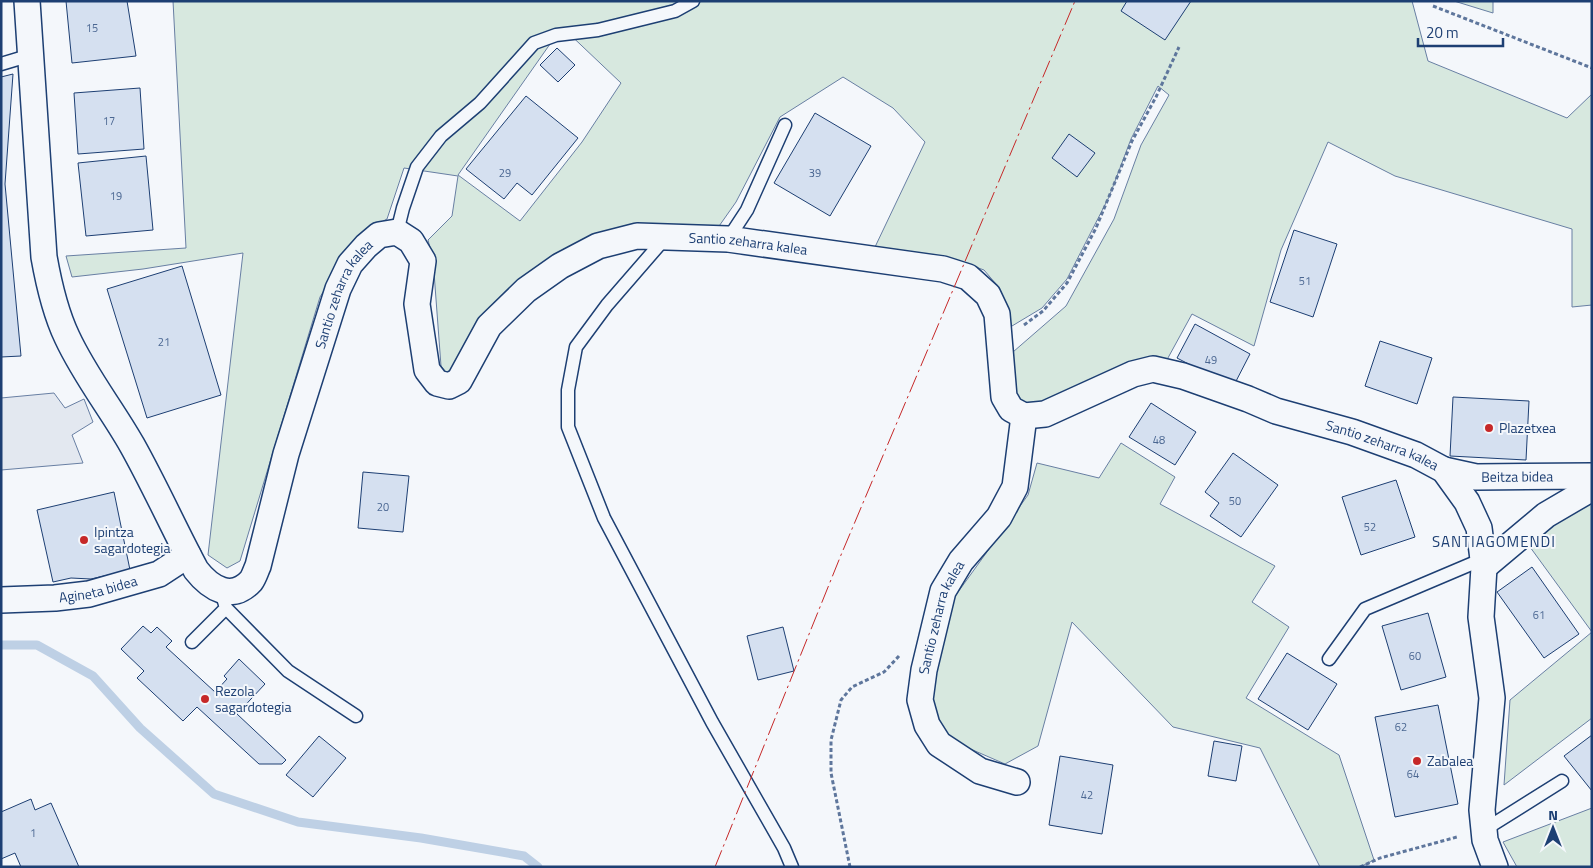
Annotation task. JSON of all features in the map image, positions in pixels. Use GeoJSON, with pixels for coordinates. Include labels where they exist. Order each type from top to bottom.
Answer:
{"type":"FeatureCollection","features":[{"type":"Feature","properties":{"kind":"street"},"geometry":{"type":"LineString","coordinates":[[27,1],[44,257],[50,294],[66,337],[152,481],[188,555],[205,582],[223,600]]}},
{"type":"Feature","properties":{"kind":"street","name":"Santio zeharra kalea"},"geometry":{"type":"LineString","coordinates":[[223,600],[251,581],[258,566],[286,454],[338,289],[350,264],[379,235],[397,232],[411,241],[423,261],[416,304],[427,370],[436,383],[448,386],[458,381],[490,326],[526,290],[560,266],[598,246],[637,236],[728,239],[942,269],[968,278],[988,295],[997,314],[1004,397],[1011,409],[1024,416],[1045,414],[1133,374],[1153,369],[1183,376],[1276,411],[1352,432],[1416,454],[1444,470],[1468,502],[1479,528],[1484,563],[1480,617],[1492,698],[1482,810],[1485,840],[1495,867]]}},
{"type":"Feature","properties":{"kind":"street","name":"Santio zeharra kalea"},"geometry":{"type":"LineString","coordinates":[[1017,782],[980,771],[939,744],[927,725],[920,700],[924,670],[942,591],[961,561],[999,517],[1015,486],[1024,416]]}},
{"type":"Feature","properties":{"kind":"street","name":"Beitza bidea"},"geometry":{"type":"LineString","coordinates":[[1444,470],[1476,477],[1592,476]]}},
{"type":"Feature","properties":{"kind":"street"},"geometry":{"type":"LineString","coordinates":[[1484,563],[1546,515],[1592,488]]}},
{"type":"Feature","properties":{"kind":"street","name":"Agineta bidea"},"geometry":{"type":"LineString","coordinates":[[1,600],[55,598],[89,594],[159,574],[188,555]]}},
{"type":"Feature","properties":{"kind":"lane"},"geometry":{"type":"LineString","coordinates":[[397,232],[416,167],[441,136],[480,103],[534,44],[556,36],[598,30],[675,10],[693,1]]}},
{"type":"Feature","properties":{"kind":"lane"},"geometry":{"type":"LineString","coordinates":[[1,64],[31,55]]}},
{"type":"Feature","properties":{"kind":"lane"},"geometry":{"type":"LineString","coordinates":[[728,239],[747,210],[785,125]]}},
{"type":"Feature","properties":{"kind":"lane"},"geometry":{"type":"LineString","coordinates":[[667,236],[607,305],[576,347],[568,390],[568,427],[604,518],[712,722],[784,848],[792,867]]}},
{"type":"Feature","properties":{"kind":"lane"},"geometry":{"type":"LineString","coordinates":[[1329,659],[1365,609],[1484,563]]}},
{"type":"Feature","properties":{"kind":"lane"},"geometry":{"type":"LineString","coordinates":[[192,642],[223,600],[288,671],[356,716]]}},
{"type":"Feature","properties":{"kind":"lane"},"geometry":{"type":"LineString","coordinates":[[1484,830],[1562,781]]}},
{"type":"Feature","properties":{"kind":"path"},"geometry":{"type":"LineString","coordinates":[[1433,6],[1592,68]]}},
{"type":"Feature","properties":{"kind":"path"},"geometry":{"type":"LineString","coordinates":[[1000,343],[1043,311],[1067,283],[1096,228],[1132,141],[1156,97],[1179,47]]}},
{"type":"Feature","properties":{"kind":"path"},"geometry":{"type":"LineString","coordinates":[[850,867],[831,773],[831,740],[841,700],[852,687],[884,672],[904,650]]}},
{"type":"Feature","properties":{"kind":"path"},"geometry":{"type":"LineString","coordinates":[[1360,867],[1380,858],[1484,830]]}},
{"type":"Feature","properties":{"kind":"shaded area"},"geometry":{"type":"Polygon","coordinates":[[[173,1],[1412,1],[1428,61],[1567,118],[1592,94],[1592,305],[1572,307],[1572,229],[1395,176],[1328,142],[1281,250],[1254,346],[1192,314],[1163,367],[1040,410],[1019,400],[1013,388],[1013,352],[1066,306],[1114,219],[1141,145],[1169,95],[1158,86],[1131,139],[1109,197],[1067,279],[1042,308],[1012,326],[996,284],[984,270],[959,261],[875,247],[925,142],[893,108],[843,77],[780,117],[736,202],[717,229],[584,240],[515,283],[454,369],[446,372],[441,366],[433,259],[428,240],[452,216],[458,176],[404,168],[387,219],[367,230],[346,255],[320,297],[240,561],[227,568],[208,555],[243,253],[143,269],[72,277],[66,256],[186,248],[173,1]],[[562,27],[458,175],[520,221],[582,142],[621,83],[562,27]]]}},
{"type":"Feature","properties":{"kind":"shaded area"},"geometry":{"type":"Polygon","coordinates":[[[1454,1],[1493,1],[1493,13],[1454,1]]]}},
{"type":"Feature","properties":{"kind":"shaded area"},"geometry":{"type":"Polygon","coordinates":[[[54,393],[65,408],[84,399],[93,422],[72,435],[83,463],[1,470],[1,398],[54,393]]]}},
{"type":"Feature","properties":{"kind":"shaded area"},"geometry":{"type":"Polygon","coordinates":[[[1121,443],[1175,477],[1160,504],[1275,566],[1252,602],[1289,627],[1246,698],[1339,755],[1374,860],[1360,867],[1320,867],[1260,748],[1173,727],[1072,622],[1038,746],[1005,764],[959,744],[942,729],[932,708],[933,676],[953,599],[1028,495],[1037,463],[1099,478],[1121,443]]]}},
{"type":"Feature","properties":{"kind":"shaded area"},"geometry":{"type":"Polygon","coordinates":[[[1592,502],[1592,632],[1530,547],[1556,523],[1592,502]]]}},
{"type":"Feature","properties":{"kind":"shaded area"},"geometry":{"type":"Polygon","coordinates":[[[1592,632],[1592,718],[1504,785],[1510,700],[1592,632]]]}},
{"type":"Feature","properties":{"kind":"shaded area"},"geometry":{"type":"Polygon","coordinates":[[[1592,808],[1592,867],[1517,867],[1503,842],[1592,808]]]}},
{"type":"Feature","properties":{"kind":"building"},"geometry":{"type":"Polygon","coordinates":[[[66,1],[127,1],[136,56],[72,63],[66,1]]]}},
{"type":"Feature","properties":{"kind":"building"},"geometry":{"type":"Polygon","coordinates":[[[1127,1],[1191,1],[1165,40],[1121,11],[1127,1]]]}},
{"type":"Feature","properties":{"kind":"building"},"geometry":{"type":"Polygon","coordinates":[[[557,48],[575,65],[558,82],[540,65],[557,48]]]}},
{"type":"Feature","properties":{"kind":"building"},"geometry":{"type":"Polygon","coordinates":[[[13,74],[5,184],[21,356],[1,357],[1,77],[13,74]]]}},
{"type":"Feature","properties":{"kind":"building"},"geometry":{"type":"Polygon","coordinates":[[[140,88],[144,149],[78,154],[74,93],[140,88]]]}},
{"type":"Feature","properties":{"kind":"building"},"geometry":{"type":"Polygon","coordinates":[[[526,96],[578,138],[532,195],[517,183],[504,199],[466,169],[526,96]]]}},
{"type":"Feature","properties":{"kind":"building"},"geometry":{"type":"Polygon","coordinates":[[[815,113],[871,146],[830,216],[774,183],[815,113]]]}},
{"type":"Feature","properties":{"kind":"building"},"geometry":{"type":"Polygon","coordinates":[[[1069,134],[1095,153],[1077,177],[1052,158],[1069,134]]]}},
{"type":"Feature","properties":{"kind":"building"},"geometry":{"type":"Polygon","coordinates":[[[146,156],[153,230],[86,236],[78,163],[146,156]]]}},
{"type":"Feature","properties":{"kind":"building"},"geometry":{"type":"Polygon","coordinates":[[[1294,230],[1337,244],[1313,317],[1270,302],[1294,230]]]}},
{"type":"Feature","properties":{"kind":"building"},"geometry":{"type":"Polygon","coordinates":[[[182,266],[221,395],[147,418],[107,289],[182,266]]]}},
{"type":"Feature","properties":{"kind":"building"},"geometry":{"type":"Polygon","coordinates":[[[1195,324],[1250,354],[1233,387],[1177,358],[1195,324]]]}},
{"type":"Feature","properties":{"kind":"building"},"geometry":{"type":"Polygon","coordinates":[[[1380,341],[1432,358],[1417,404],[1365,386],[1380,341]]]}},
{"type":"Feature","properties":{"kind":"building","name":"Plazetxea"},"geometry":{"type":"Polygon","coordinates":[[[1453,397],[1529,401],[1526,460],[1450,456],[1453,397]]]}},
{"type":"Feature","properties":{"kind":"building"},"geometry":{"type":"Polygon","coordinates":[[[1151,403],[1196,432],[1175,465],[1129,437],[1151,403]]]}},
{"type":"Feature","properties":{"kind":"building"},"geometry":{"type":"Polygon","coordinates":[[[1233,453],[1278,485],[1241,537],[1210,516],[1219,503],[1205,492],[1233,453]]]}},
{"type":"Feature","properties":{"kind":"building"},"geometry":{"type":"Polygon","coordinates":[[[363,472],[409,476],[403,532],[358,528],[363,472]]]}},
{"type":"Feature","properties":{"kind":"building"},"geometry":{"type":"Polygon","coordinates":[[[1396,480],[1415,537],[1361,555],[1342,497],[1396,480]]]}},
{"type":"Feature","properties":{"kind":"building","name":"Ipintza sagardotegia"},"geometry":{"type":"Polygon","coordinates":[[[114,492],[130,570],[91,579],[71,578],[53,582],[37,510],[114,492]]]}},
{"type":"Feature","properties":{"kind":"building"},"geometry":{"type":"Polygon","coordinates":[[[1532,567],[1579,634],[1544,658],[1497,592],[1532,567]]]}},
{"type":"Feature","properties":{"kind":"building"},"geometry":{"type":"Polygon","coordinates":[[[1428,613],[1446,677],[1401,690],[1382,626],[1428,613]]]}},
{"type":"Feature","properties":{"kind":"building","name":"Rezola sagardotegia"},"geometry":{"type":"Polygon","coordinates":[[[143,626],[151,633],[157,627],[172,641],[166,647],[215,692],[227,679],[224,676],[239,659],[265,684],[237,714],[286,760],[282,764],[259,764],[197,707],[183,721],[137,678],[144,671],[121,649],[143,626]]]}},
{"type":"Feature","properties":{"kind":"building"},"geometry":{"type":"Polygon","coordinates":[[[783,627],[794,671],[758,680],[747,636],[783,627]]]}},
{"type":"Feature","properties":{"kind":"building"},"geometry":{"type":"Polygon","coordinates":[[[1287,653],[1337,684],[1308,730],[1258,699],[1287,653]]]}},
{"type":"Feature","properties":{"kind":"building","name":"Zabalea"},"geometry":{"type":"Polygon","coordinates":[[[1438,705],[1458,804],[1395,817],[1375,717],[1438,705]]]}},
{"type":"Feature","properties":{"kind":"building"},"geometry":{"type":"Polygon","coordinates":[[[1592,735],[1592,791],[1564,756],[1592,735]]]}},
{"type":"Feature","properties":{"kind":"building"},"geometry":{"type":"Polygon","coordinates":[[[319,736],[346,758],[313,797],[286,775],[319,736]]]}},
{"type":"Feature","properties":{"kind":"building"},"geometry":{"type":"Polygon","coordinates":[[[1214,741],[1242,746],[1236,781],[1208,776],[1214,741]]]}},
{"type":"Feature","properties":{"kind":"building"},"geometry":{"type":"Polygon","coordinates":[[[1060,756],[1113,765],[1102,834],[1049,825],[1060,756]]]}},
{"type":"Feature","properties":{"kind":"building"},"geometry":{"type":"Polygon","coordinates":[[[31,799],[35,810],[51,803],[79,867],[21,867],[15,853],[1,859],[1,812],[31,799]]]}},
{"type":"Feature","properties":{"kind":"waterway"},"geometry":{"type":"LineString","coordinates":[[1,645],[37,645],[93,676],[140,728],[214,794],[298,822],[421,838],[524,856],[538,867]]}},
{"type":"Feature","properties":{"kind":"power"},"geometry":{"type":"LineString","coordinates":[[715,867],[841,555],[1075,1]]}},
{"type":"Feature","properties":{"kind":"place","name":"Plazetxea"},"geometry":{"type":"Point","coordinates":[1489,428]}},
{"type":"Feature","properties":{"kind":"place","name":"Ipintza sagardotegia"},"geometry":{"type":"Point","coordinates":[84,540]}},
{"type":"Feature","properties":{"kind":"place","name":"Rezola sagardotegia"},"geometry":{"type":"Point","coordinates":[205,699]}},
{"type":"Feature","properties":{"kind":"place","name":"Zabalea"},"geometry":{"type":"Point","coordinates":[1417,761]}},
{"type":"Feature","properties":{"kind":"district","name":"SANTIAGOMENDI"},"geometry":{"type":"Point","coordinates":[1494,542]}}]}
